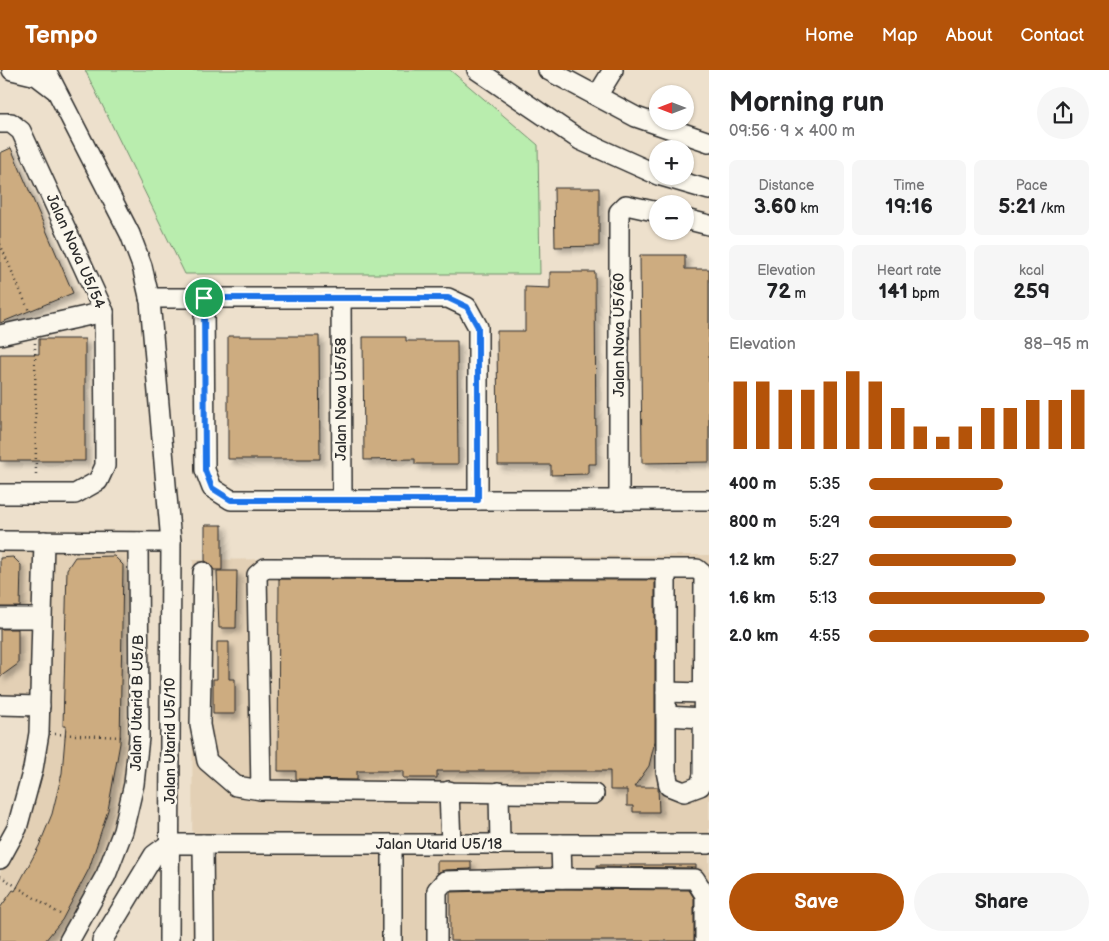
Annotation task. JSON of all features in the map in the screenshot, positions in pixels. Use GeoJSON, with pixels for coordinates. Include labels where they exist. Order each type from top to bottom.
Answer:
{"type":"FeatureCollection","features":[{"type":"Feature","properties":{"kind":"street"},"geometry":{"type":"LineString","coordinates":[[12,70],[37,76],[57,92]]}},
{"type":"Feature","properties":{"kind":"street","name":"Jalan Utarid U5/10"},"geometry":{"type":"LineString","coordinates":[[46,70],[130,234],[142,266],[149,298],[171,542],[169,941]]}},
{"type":"Feature","properties":{"kind":"street"},"geometry":{"type":"LineString","coordinates":[[54,70],[57,92]]}},
{"type":"Feature","properties":{"kind":"street"},"geometry":{"type":"LineString","coordinates":[[477,70],[580,140],[649,171]]}},
{"type":"Feature","properties":{"kind":"street"},"geometry":{"type":"LineString","coordinates":[[548,70],[636,117],[709,142]]}},
{"type":"Feature","properties":{"kind":"street"},"geometry":{"type":"LineString","coordinates":[[597,96],[613,70]]}},
{"type":"Feature","properties":{"kind":"street","name":"Jalan Nova U5/54"},"geometry":{"type":"LineString","coordinates":[[0,124],[12,123],[21,131],[104,312],[105,466],[98,481],[75,494],[36,494]]}},
{"type":"Feature","properties":{"kind":"street"},"geometry":{"type":"LineString","coordinates":[[691,185],[709,190]]}},
{"type":"Feature","properties":{"kind":"street","name":"Jalan Nova U5/60"},"geometry":{"type":"LineString","coordinates":[[619,500],[619,212],[626,205],[649,210]]}},
{"type":"Feature","properties":{"kind":"street"},"geometry":{"type":"LineString","coordinates":[[694,221],[709,225]]}},
{"type":"Feature","properties":{"kind":"street"},"geometry":{"type":"LineString","coordinates":[[149,298],[448,298],[467,307],[478,327],[478,500]]}},
{"type":"Feature","properties":{"kind":"street"},"geometry":{"type":"LineString","coordinates":[[204,298],[205,470],[212,488],[231,500],[709,500]]}},
{"type":"Feature","properties":{"kind":"street","name":"Jalan Nova U5/58"},"geometry":{"type":"LineString","coordinates":[[341,298],[342,500]]}},
{"type":"Feature","properties":{"kind":"street"},"geometry":{"type":"LineString","coordinates":[[0,335],[104,312]]}},
{"type":"Feature","properties":{"kind":"street"},"geometry":{"type":"LineString","coordinates":[[0,494],[36,494]]}},
{"type":"Feature","properties":{"kind":"street"},"geometry":{"type":"LineString","coordinates":[[0,541],[171,542]]}},
{"type":"Feature","properties":{"kind":"street"},"geometry":{"type":"LineString","coordinates":[[0,859],[17,828],[33,769],[39,733],[44,541]]}},
{"type":"Feature","properties":{"kind":"street","name":"Jalan Utarid B U5/B"},"geometry":{"type":"LineString","coordinates":[[74,934],[106,874],[123,831],[134,784],[139,737],[138,542]]}},
{"type":"Feature","properties":{"kind":"street"},"geometry":{"type":"LineString","coordinates":[[261,790],[257,575],[265,568],[697,569],[704,574],[705,705],[703,774],[700,786],[684,792],[669,786],[666,772],[666,569]]}},
{"type":"Feature","properties":{"kind":"street"},"geometry":{"type":"LineString","coordinates":[[203,572],[200,725],[207,761],[236,786],[261,790],[594,794]]}},
{"type":"Feature","properties":{"kind":"street"},"geometry":{"type":"LineString","coordinates":[[0,618],[41,618]]}},
{"type":"Feature","properties":{"kind":"street"},"geometry":{"type":"LineString","coordinates":[[666,692],[705,705]]}},
{"type":"Feature","properties":{"kind":"street"},"geometry":{"type":"LineString","coordinates":[[0,705],[40,706]]}},
{"type":"Feature","properties":{"kind":"street"},"geometry":{"type":"LineString","coordinates":[[666,716],[705,705]]}},
{"type":"Feature","properties":{"kind":"street"},"geometry":{"type":"LineString","coordinates":[[449,791],[451,844]]}},
{"type":"Feature","properties":{"kind":"street"},"geometry":{"type":"LineString","coordinates":[[499,792],[500,844]]}},
{"type":"Feature","properties":{"kind":"street"},"geometry":{"type":"LineString","coordinates":[[102,941],[154,855],[169,844]]}},
{"type":"Feature","properties":{"kind":"street","name":"Jalan Utarid U5/18"},"geometry":{"type":"LineString","coordinates":[[169,844],[709,844]]}},
{"type":"Feature","properties":{"kind":"street"},"geometry":{"type":"LineString","coordinates":[[203,844],[204,941]]}},
{"type":"Feature","properties":{"kind":"street"},"geometry":{"type":"LineString","coordinates":[[392,844],[392,941]]}},
{"type":"Feature","properties":{"kind":"street"},"geometry":{"type":"LineString","coordinates":[[561,844],[562,878]]}},
{"type":"Feature","properties":{"kind":"street"},"geometry":{"type":"LineString","coordinates":[[437,941],[437,890],[445,881],[562,878],[695,879],[705,894],[705,941]]}},
{"type":"Feature","properties":{"kind":"path"},"geometry":{"type":"LineString","coordinates":[[0,244],[35,327],[36,494]]}},
{"type":"Feature","properties":{"kind":"path"},"geometry":{"type":"LineString","coordinates":[[39,733],[139,737]]}},
{"type":"Feature","properties":{"kind":"path"},"geometry":{"type":"LineString","coordinates":[[0,876],[74,934]]}},
{"type":"Feature","properties":{"kind":"shaded area"},"geometry":{"type":"Polygon","coordinates":[[[131,547],[133,731],[128,783],[101,873],[61,941],[0,941],[0,872],[18,847],[36,798],[48,744],[49,698],[0,697],[0,548],[131,547]]]}},
{"type":"Feature","properties":{"kind":"shaded area"},"geometry":{"type":"Polygon","coordinates":[[[709,555],[709,941],[192,941],[193,560],[709,555]]]}},
{"type":"Feature","properties":{"kind":"green space"},"geometry":{"type":"Polygon","coordinates":[[[85,70],[450,70],[538,145],[540,274],[185,274],[85,70]]]}},
{"type":"Feature","properties":{"kind":"building"},"geometry":{"type":"Polygon","coordinates":[[[11,148],[73,293],[0,323],[0,153],[11,148]]]}},
{"type":"Feature","properties":{"kind":"building"},"geometry":{"type":"Polygon","coordinates":[[[554,188],[599,188],[599,246],[555,247],[554,188]]]}},
{"type":"Feature","properties":{"kind":"building"},"geometry":{"type":"Polygon","coordinates":[[[640,255],[685,255],[685,269],[709,269],[709,462],[642,463],[640,255]]]}},
{"type":"Feature","properties":{"kind":"building"},"geometry":{"type":"Polygon","coordinates":[[[550,272],[595,272],[596,464],[588,464],[588,474],[551,475],[551,465],[498,465],[497,331],[525,331],[525,287],[550,288],[550,272]]]}},
{"type":"Feature","properties":{"kind":"building"},"geometry":{"type":"Polygon","coordinates":[[[228,336],[319,336],[320,459],[228,459],[228,336]]]}},
{"type":"Feature","properties":{"kind":"building"},"geometry":{"type":"Polygon","coordinates":[[[363,337],[406,337],[406,341],[457,341],[458,464],[415,464],[415,459],[364,460],[363,337]]]}},
{"type":"Feature","properties":{"kind":"building"},"geometry":{"type":"Polygon","coordinates":[[[39,339],[85,339],[85,461],[0,461],[0,354],[39,354],[39,339]]]}},
{"type":"Feature","properties":{"kind":"building"},"geometry":{"type":"Polygon","coordinates":[[[205,525],[222,525],[222,570],[214,570],[205,561],[205,525]]]}},
{"type":"Feature","properties":{"kind":"building"},"geometry":{"type":"Polygon","coordinates":[[[114,556],[123,565],[120,743],[108,810],[89,869],[62,920],[45,941],[0,941],[0,908],[13,890],[15,891],[39,846],[52,814],[62,773],[66,726],[63,726],[67,569],[75,557],[114,556]]]}},
{"type":"Feature","properties":{"kind":"building"},"geometry":{"type":"Polygon","coordinates":[[[13,557],[21,565],[20,607],[0,607],[0,558],[13,557]]]}},
{"type":"Feature","properties":{"kind":"building"},"geometry":{"type":"Polygon","coordinates":[[[217,571],[237,571],[236,628],[219,628],[217,571]]]}},
{"type":"Feature","properties":{"kind":"building"},"geometry":{"type":"Polygon","coordinates":[[[279,579],[655,580],[655,741],[649,766],[634,787],[658,787],[659,812],[633,812],[633,806],[627,806],[627,790],[610,790],[610,771],[437,771],[437,778],[403,778],[403,771],[357,771],[357,780],[296,779],[296,771],[278,771],[279,579]]]}},
{"type":"Feature","properties":{"kind":"building"},"geometry":{"type":"Polygon","coordinates":[[[0,629],[18,629],[18,664],[0,677],[0,629]]]}},
{"type":"Feature","properties":{"kind":"building"},"geometry":{"type":"Polygon","coordinates":[[[217,642],[229,642],[229,679],[235,679],[235,714],[213,714],[213,679],[217,679],[217,642]]]}},
{"type":"Feature","properties":{"kind":"building"},"geometry":{"type":"Polygon","coordinates":[[[437,861],[471,861],[471,869],[445,870],[437,873],[437,861]]]}},
{"type":"Feature","properties":{"kind":"building"},"geometry":{"type":"Polygon","coordinates":[[[597,865],[696,865],[696,868],[597,867],[597,865]]]}},
{"type":"Feature","properties":{"kind":"building"},"geometry":{"type":"Polygon","coordinates":[[[562,889],[689,890],[694,898],[694,941],[450,941],[450,892],[562,889]]]}},
{"type":"Feature","properties":{"kind":"route"},"geometry":{"type":"LineString","coordinates":[[204,298],[448,298],[467,307],[478,327],[478,500],[231,500],[212,488],[205,470],[204,298]]}}]}
